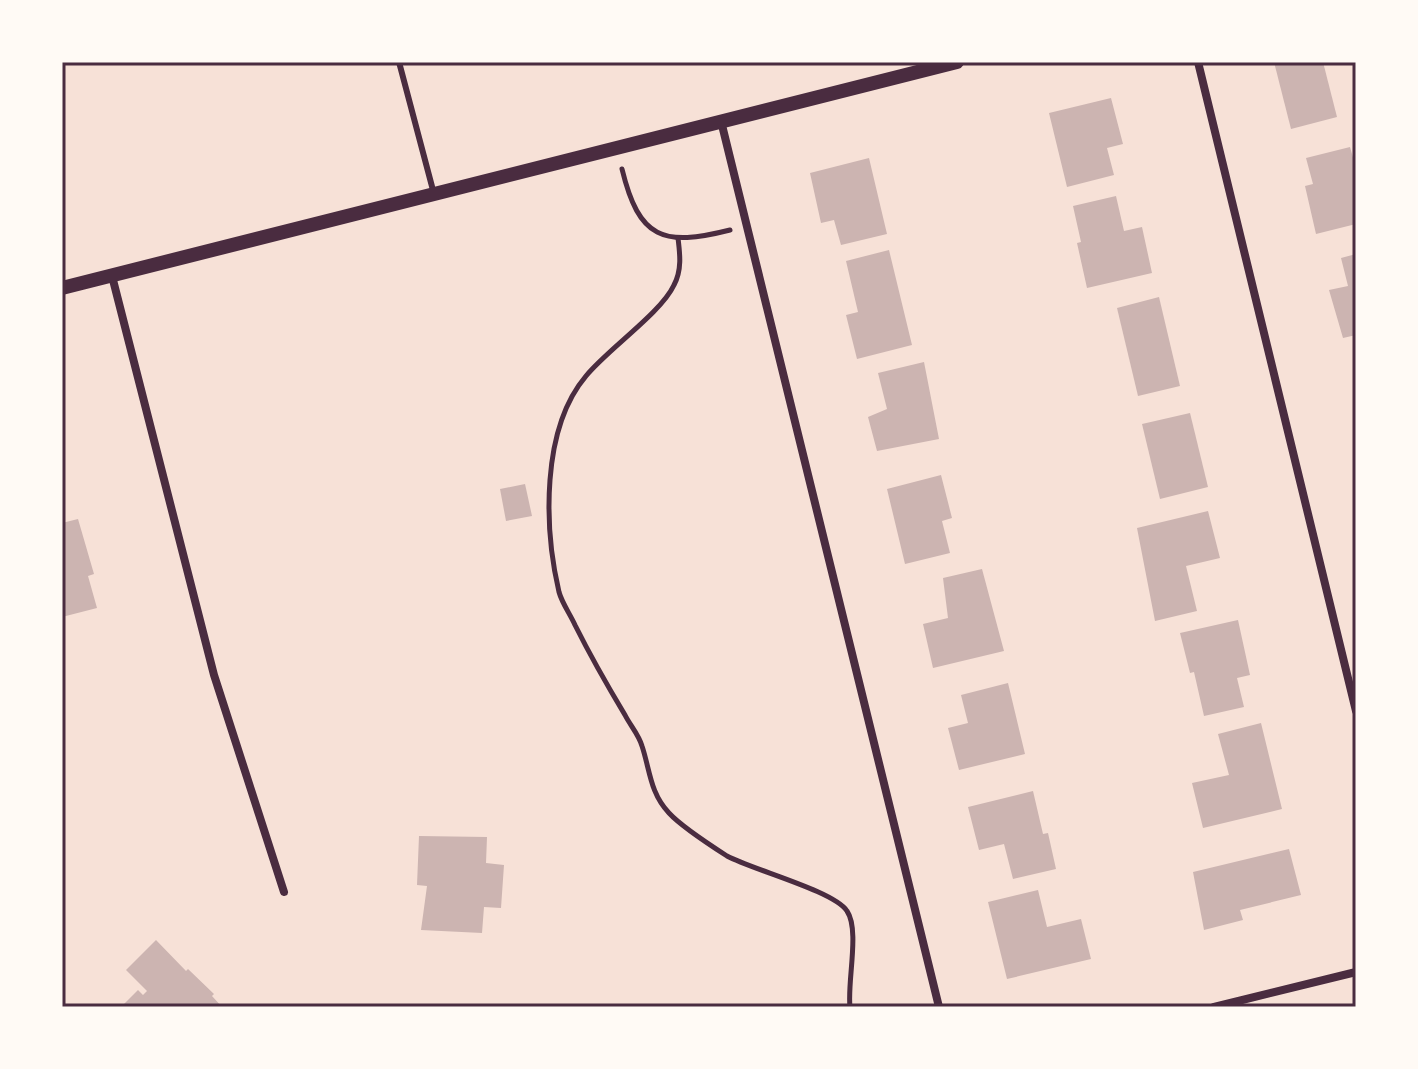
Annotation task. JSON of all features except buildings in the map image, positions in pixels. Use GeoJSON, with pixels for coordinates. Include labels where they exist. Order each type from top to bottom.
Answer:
{"type":"FeatureCollection","features":[{"type":"Feature","properties":{"kind":"street"},"geometry":{"type":"LineString","coordinates":[[62,288],[957,62]]}},
{"type":"Feature","properties":{"kind":"street"},"geometry":{"type":"LineString","coordinates":[[1198,62],[1356,711]]}},
{"type":"Feature","properties":{"kind":"street"},"geometry":{"type":"LineString","coordinates":[[721,121],[939,1007]]}},
{"type":"Feature","properties":{"kind":"street"},"geometry":{"type":"LineString","coordinates":[[112,276],[214,675],[284,892]]}},
{"type":"Feature","properties":{"kind":"street"},"geometry":{"type":"LineString","coordinates":[[1214,1007],[1356,972]]}},
{"type":"Feature","properties":{"kind":"lane"},"geometry":{"type":"LineString","coordinates":[[399,62],[434,194]]}},
{"type":"Feature","properties":{"kind":"path"},"geometry":{"type":"LineString","coordinates":[[616,147],[634,209],[650,227],[668,238],[698,238],[746,226]]}},
{"type":"Feature","properties":{"kind":"path"},"geometry":{"type":"LineString","coordinates":[[678,238],[681,265],[674,287],[584,378],[563,416],[553,454],[549,501],[551,550],[560,596],[642,745],[650,785],[668,813],[727,856],[782,880],[818,891],[835,899],[848,912],[852,933],[848,990],[850,1007]]}}]}
